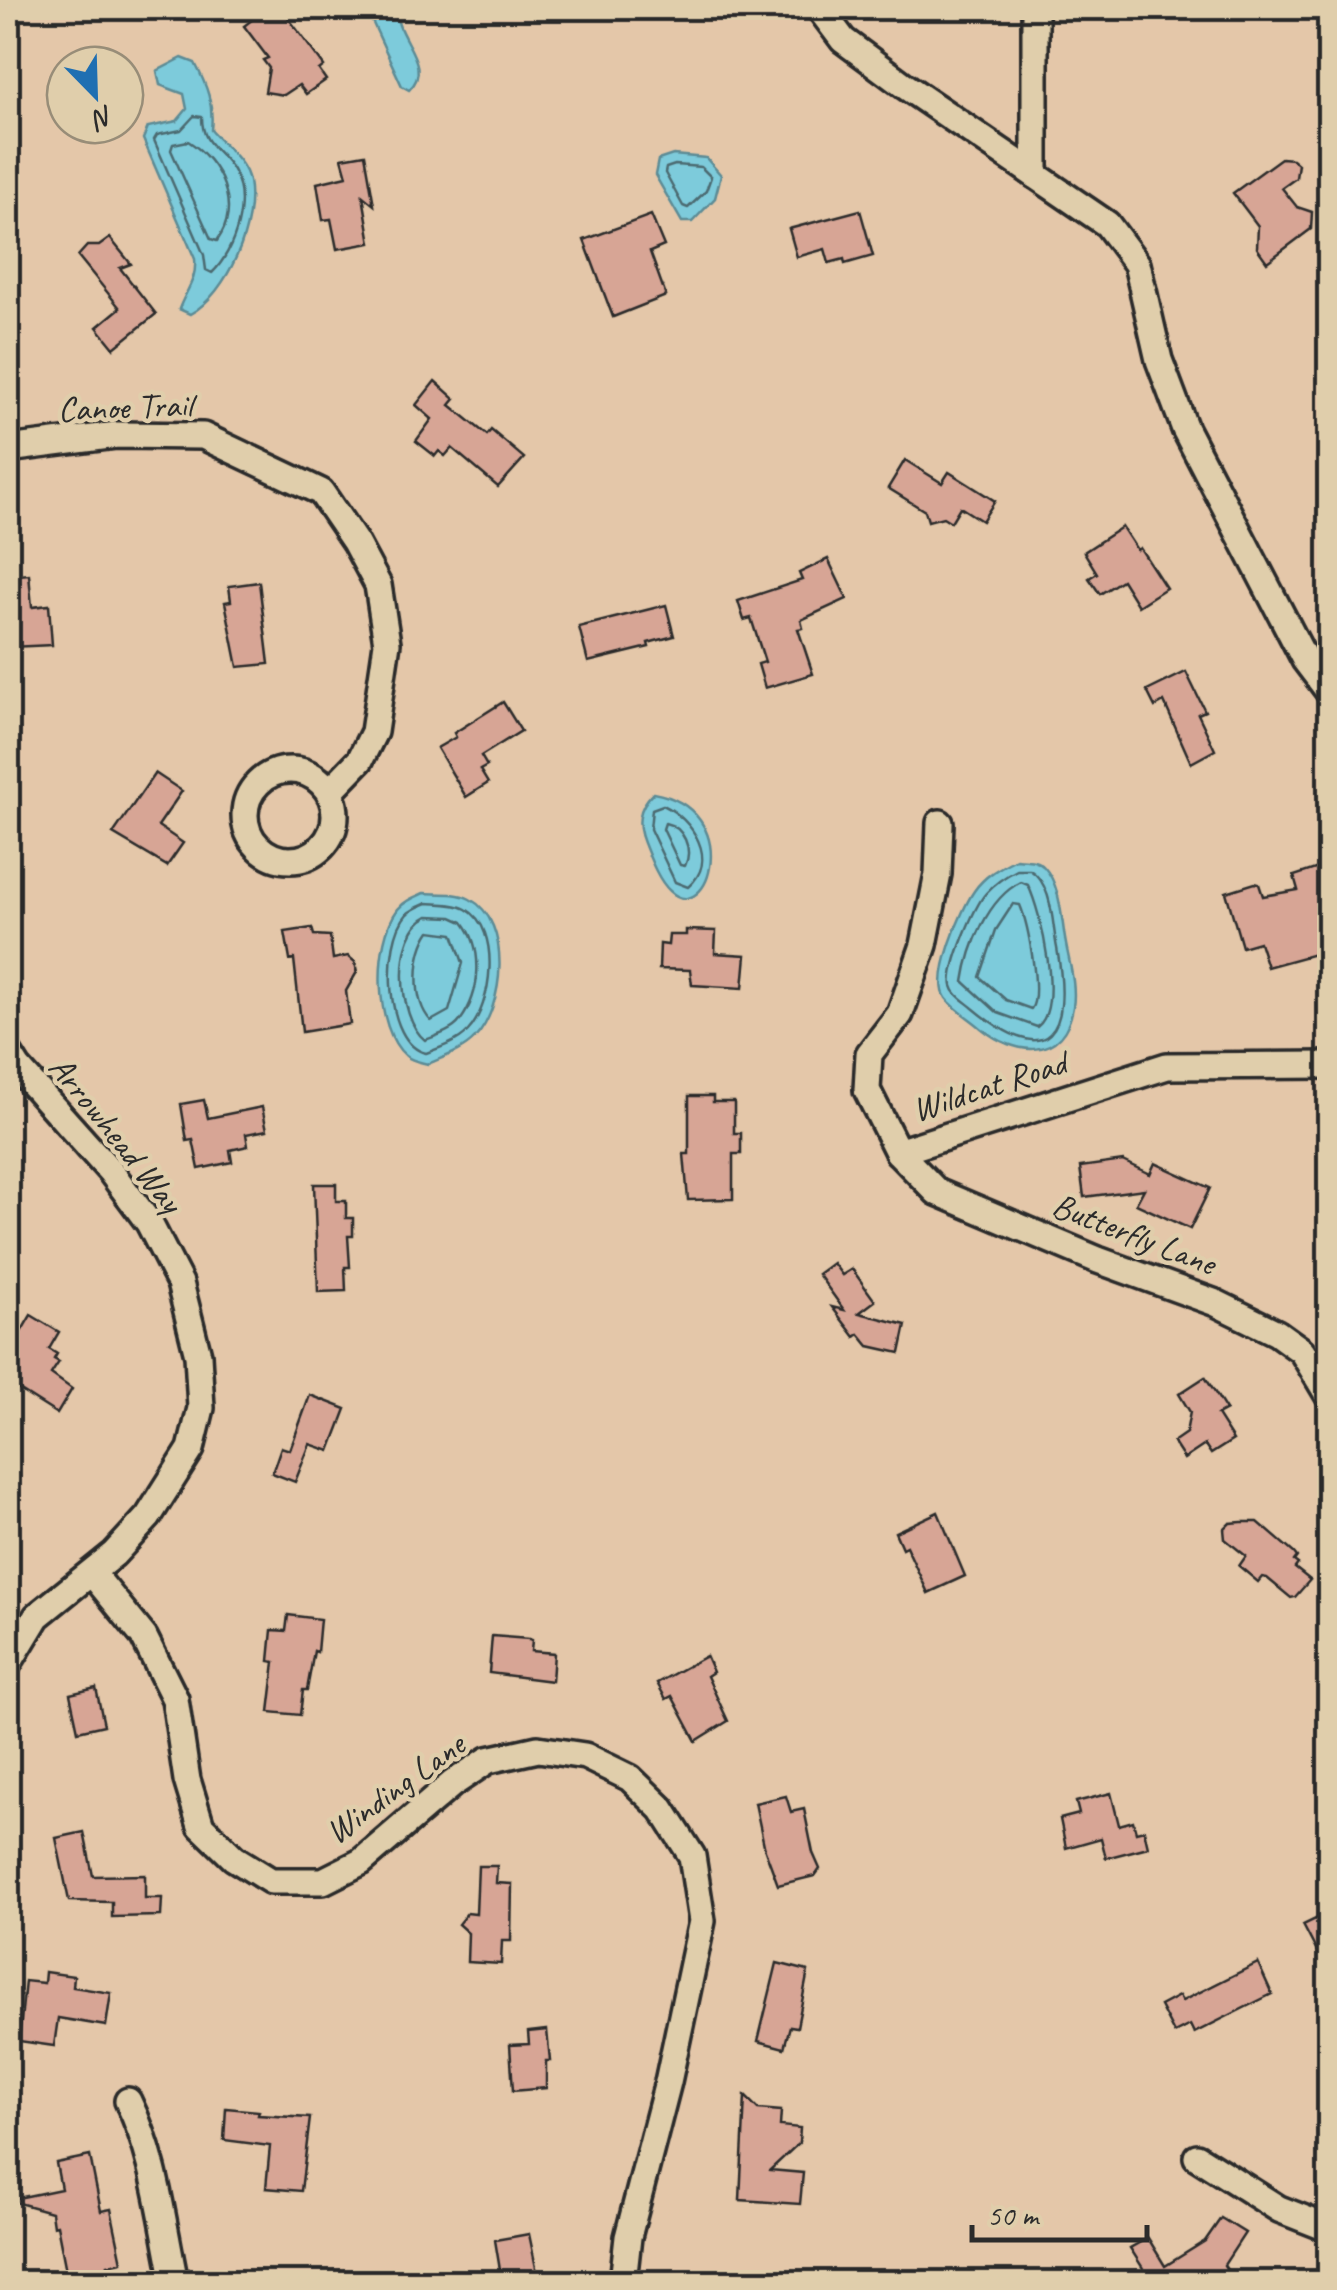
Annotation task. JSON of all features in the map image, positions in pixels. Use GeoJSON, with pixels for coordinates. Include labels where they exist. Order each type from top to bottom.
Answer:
{"type":"FeatureCollection","features":[{"type":"Feature","properties":{"kind":"street"},"geometry":{"type":"LineString","coordinates":[[819,8],[844,40],[1107,224],[1137,264],[1159,360],[1185,429],[1297,645],[1330,694]]}},
{"type":"Feature","properties":{"kind":"street"},"geometry":{"type":"LineString","coordinates":[[1035,8],[1035,175]]}},
{"type":"Feature","properties":{"kind":"street","name":"Canoe Trail"},"geometry":{"type":"LineString","coordinates":[[8,449],[117,436],[202,436],[321,492],[378,585],[387,643],[374,732],[360,760],[330,791]]}},
{"type":"Feature","properties":{"kind":"street","name":"Wildcat Road"},"geometry":{"type":"LineString","coordinates":[[940,823],[938,874],[924,945],[900,1014],[869,1054],[868,1090],[898,1152],[1167,1066],[1330,1064]]}},
{"type":"Feature","properties":{"kind":"street","name":"Arrowhead Way"},"geometry":{"type":"LineString","coordinates":[[8,1052],[111,1172],[149,1224],[180,1284],[198,1355],[201,1408],[191,1449],[148,1517],[92,1573],[37,1616],[8,1664]]}},
{"type":"Feature","properties":{"kind":"street","name":"Butterfly Lane"},"geometry":{"type":"LineString","coordinates":[[898,1152],[937,1192],[1098,1260],[1216,1303],[1277,1333],[1302,1351],[1330,1398]]}},
{"type":"Feature","properties":{"kind":"street","name":"Winding Lane"},"geometry":{"type":"LineString","coordinates":[[92,1573],[144,1637],[175,1698],[186,1780],[202,1826],[234,1858],[271,1881],[322,1882],[361,1862],[452,1784],[488,1760],[538,1749],[585,1756],[630,1778],[662,1809],[692,1856],[702,1921],[668,2082],[628,2237],[624,2282]]}},
{"type":"Feature","properties":{"kind":"street"},"geometry":{"type":"LineString","coordinates":[[128,2101],[150,2157],[175,2282]]}},
{"type":"Feature","properties":{"kind":"street"},"geometry":{"type":"LineString","coordinates":[[1197,2156],[1279,2209],[1330,2229]]}},
{"type":"Feature","properties":{"kind":"water"},"geometry":{"type":"Polygon","coordinates":[[[366,8],[397,8],[397,18],[418,70],[409,90],[402,86],[366,8]]]}},
{"type":"Feature","properties":{"kind":"water"},"geometry":{"type":"Polygon","coordinates":[[[182,58],[195,63],[210,103],[211,130],[243,166],[249,181],[248,217],[237,256],[216,290],[190,314],[179,309],[193,279],[195,259],[145,144],[148,127],[177,121],[187,109],[184,94],[160,85],[157,71],[182,58]]]}},
{"type":"Feature","properties":{"kind":"water"},"geometry":{"type":"Polygon","coordinates":[[[673,155],[706,158],[721,175],[715,198],[692,222],[682,222],[655,175],[658,160],[673,155]]]}},
{"type":"Feature","properties":{"kind":"water"},"geometry":{"type":"Polygon","coordinates":[[[653,793],[682,803],[700,820],[709,841],[711,862],[697,894],[684,898],[670,891],[652,862],[639,822],[641,810],[653,793]]]}},
{"type":"Feature","properties":{"kind":"water"},"geometry":{"type":"Polygon","coordinates":[[[1016,859],[1038,863],[1053,881],[1073,979],[1074,998],[1068,1025],[1060,1037],[1036,1049],[994,1037],[953,1006],[943,988],[945,960],[968,900],[987,876],[1016,859]]]}},
{"type":"Feature","properties":{"kind":"water"},"geometry":{"type":"Polygon","coordinates":[[[424,893],[465,897],[484,910],[493,926],[499,966],[492,1007],[475,1038],[428,1064],[408,1058],[395,1043],[381,985],[384,942],[390,924],[400,906],[424,893]]]}},
{"type":"Feature","properties":{"kind":"building"},"geometry":{"type":"Polygon","coordinates":[[[267,8],[281,8],[324,66],[319,70],[326,80],[306,94],[299,85],[284,95],[265,92],[269,68],[263,60],[268,58],[244,26],[267,8]]]}},
{"type":"Feature","properties":{"kind":"building"},"geometry":{"type":"Polygon","coordinates":[[[365,154],[374,205],[363,196],[371,243],[337,249],[331,219],[323,220],[317,183],[347,176],[342,158],[365,154]]]}},
{"type":"Feature","properties":{"kind":"building"},"geometry":{"type":"Polygon","coordinates":[[[1281,158],[1298,164],[1296,178],[1282,188],[1297,207],[1312,212],[1311,229],[1267,262],[1257,248],[1258,226],[1233,193],[1281,158]]]}},
{"type":"Feature","properties":{"kind":"building"},"geometry":{"type":"Polygon","coordinates":[[[860,210],[873,256],[845,264],[844,259],[829,263],[825,249],[797,257],[789,229],[860,210]]]}},
{"type":"Feature","properties":{"kind":"building"},"geometry":{"type":"Polygon","coordinates":[[[651,215],[664,246],[650,252],[666,296],[613,317],[584,240],[651,215]]]}},
{"type":"Feature","properties":{"kind":"building"},"geometry":{"type":"Polygon","coordinates":[[[110,238],[131,264],[120,268],[156,314],[114,348],[97,327],[120,308],[78,256],[87,246],[99,246],[110,238]]]}},
{"type":"Feature","properties":{"kind":"building"},"geometry":{"type":"Polygon","coordinates":[[[435,381],[455,399],[450,405],[487,435],[491,430],[524,458],[498,487],[452,448],[445,456],[439,451],[435,456],[416,441],[432,419],[416,405],[435,381]]]}},
{"type":"Feature","properties":{"kind":"building"},"geometry":{"type":"Polygon","coordinates":[[[905,460],[942,483],[949,472],[995,501],[982,521],[960,507],[951,522],[943,517],[928,521],[925,511],[888,488],[905,460]]]}},
{"type":"Feature","properties":{"kind":"building"},"geometry":{"type":"Polygon","coordinates":[[[1122,527],[1166,588],[1138,606],[1122,580],[1100,594],[1089,578],[1097,573],[1084,552],[1122,527]]]}},
{"type":"Feature","properties":{"kind":"building"},"geometry":{"type":"Polygon","coordinates":[[[828,559],[847,599],[801,620],[803,628],[798,629],[813,674],[765,688],[758,664],[765,662],[751,618],[744,620],[738,601],[802,580],[799,573],[828,559]]]}},
{"type":"Feature","properties":{"kind":"building"},"geometry":{"type":"Polygon","coordinates":[[[29,574],[32,607],[49,605],[52,645],[10,647],[8,576],[29,574]]]}},
{"type":"Feature","properties":{"kind":"building"},"geometry":{"type":"Polygon","coordinates":[[[259,582],[269,664],[238,667],[225,602],[231,601],[229,586],[259,582]]]}},
{"type":"Feature","properties":{"kind":"building"},"geometry":{"type":"Polygon","coordinates":[[[666,605],[674,636],[648,643],[649,647],[588,662],[579,627],[666,605]]]}},
{"type":"Feature","properties":{"kind":"building"},"geometry":{"type":"Polygon","coordinates":[[[1186,672],[1205,711],[1198,714],[1215,750],[1191,763],[1164,702],[1155,707],[1147,691],[1186,672]]]}},
{"type":"Feature","properties":{"kind":"building"},"geometry":{"type":"Polygon","coordinates":[[[503,702],[521,731],[481,756],[487,766],[480,770],[488,783],[466,797],[437,748],[503,702]]]}},
{"type":"Feature","properties":{"kind":"building"},"geometry":{"type":"Polygon","coordinates":[[[155,773],[182,791],[158,826],[183,843],[167,866],[113,834],[155,773]]]}},
{"type":"Feature","properties":{"kind":"building"},"geometry":{"type":"Polygon","coordinates":[[[1321,867],[1326,882],[1330,881],[1330,939],[1319,943],[1322,952],[1267,967],[1259,942],[1242,947],[1226,892],[1255,883],[1263,896],[1298,890],[1294,876],[1321,867]]]}},
{"type":"Feature","properties":{"kind":"building"},"geometry":{"type":"Polygon","coordinates":[[[312,928],[314,935],[330,936],[333,959],[348,956],[355,962],[357,972],[346,991],[350,1024],[302,1032],[294,959],[290,960],[285,932],[312,928]]]}},
{"type":"Feature","properties":{"kind":"building"},"geometry":{"type":"Polygon","coordinates":[[[686,930],[716,931],[715,953],[746,955],[743,988],[692,985],[690,970],[659,969],[660,944],[668,945],[669,935],[686,935],[686,930]]]}},
{"type":"Feature","properties":{"kind":"building"},"geometry":{"type":"Polygon","coordinates":[[[689,1096],[713,1096],[713,1102],[734,1102],[734,1133],[741,1133],[741,1154],[733,1154],[733,1199],[688,1200],[684,1154],[689,1154],[689,1096]]]}},
{"type":"Feature","properties":{"kind":"building"},"geometry":{"type":"Polygon","coordinates":[[[204,1100],[208,1118],[262,1107],[267,1130],[246,1134],[248,1146],[230,1150],[232,1162],[199,1169],[193,1140],[187,1141],[181,1104],[204,1100]]]}},
{"type":"Feature","properties":{"kind":"building"},"geometry":{"type":"Polygon","coordinates":[[[1123,1161],[1150,1174],[1155,1163],[1210,1188],[1190,1229],[1136,1204],[1144,1189],[1084,1197],[1080,1167],[1123,1161]]]}},
{"type":"Feature","properties":{"kind":"building"},"geometry":{"type":"Polygon","coordinates":[[[314,1184],[336,1184],[336,1201],[346,1201],[346,1218],[353,1218],[353,1236],[348,1236],[350,1267],[345,1267],[346,1291],[318,1292],[314,1184]]]}},
{"type":"Feature","properties":{"kind":"building"},"geometry":{"type":"Polygon","coordinates":[[[833,1263],[842,1275],[852,1269],[875,1301],[859,1313],[906,1325],[900,1353],[869,1346],[859,1334],[855,1337],[832,1307],[844,1310],[818,1274],[833,1263]]]}},
{"type":"Feature","properties":{"kind":"building"},"geometry":{"type":"Polygon","coordinates":[[[31,1315],[59,1332],[49,1349],[57,1354],[54,1359],[59,1362],[51,1374],[72,1389],[57,1414],[8,1383],[8,1354],[31,1315]]]}},
{"type":"Feature","properties":{"kind":"building"},"geometry":{"type":"Polygon","coordinates":[[[1205,1377],[1226,1410],[1217,1415],[1233,1440],[1211,1454],[1205,1445],[1184,1459],[1173,1442],[1186,1433],[1190,1412],[1179,1394],[1205,1377]]]}},
{"type":"Feature","properties":{"kind":"building"},"geometry":{"type":"Polygon","coordinates":[[[310,1395],[346,1409],[330,1451],[310,1444],[295,1482],[272,1473],[281,1447],[290,1450],[310,1395]]]}},
{"type":"Feature","properties":{"kind":"building"},"geometry":{"type":"Polygon","coordinates":[[[938,1512],[965,1576],[928,1593],[906,1546],[902,1548],[895,1532],[938,1512]]]}},
{"type":"Feature","properties":{"kind":"building"},"geometry":{"type":"Polygon","coordinates":[[[1258,1522],[1294,1553],[1298,1564],[1295,1568],[1310,1580],[1295,1597],[1291,1598],[1267,1578],[1258,1582],[1239,1566],[1246,1556],[1225,1539],[1224,1529],[1230,1523],[1258,1522]]]}},
{"type":"Feature","properties":{"kind":"building"},"geometry":{"type":"Polygon","coordinates":[[[288,1615],[320,1619],[317,1652],[314,1651],[307,1690],[303,1690],[300,1715],[269,1712],[275,1662],[269,1661],[272,1630],[286,1631],[288,1615]]]}},
{"type":"Feature","properties":{"kind":"building"},"geometry":{"type":"Polygon","coordinates":[[[492,1636],[529,1639],[531,1651],[554,1653],[552,1681],[489,1673],[492,1636]]]}},
{"type":"Feature","properties":{"kind":"building"},"geometry":{"type":"Polygon","coordinates":[[[706,1656],[713,1672],[707,1676],[728,1721],[696,1741],[672,1696],[666,1699],[657,1683],[706,1656]]]}},
{"type":"Feature","properties":{"kind":"building"},"geometry":{"type":"Polygon","coordinates":[[[96,1688],[104,1725],[78,1731],[70,1694],[96,1688]]]}},
{"type":"Feature","properties":{"kind":"building"},"geometry":{"type":"Polygon","coordinates":[[[1111,1793],[1119,1825],[1133,1821],[1136,1832],[1144,1830],[1148,1847],[1106,1858],[1101,1838],[1066,1848],[1060,1819],[1079,1814],[1076,1802],[1111,1793]]]}},
{"type":"Feature","properties":{"kind":"building"},"geometry":{"type":"Polygon","coordinates":[[[786,1796],[791,1812],[804,1809],[820,1869],[815,1876],[778,1885],[765,1850],[755,1803],[786,1796]]]}},
{"type":"Feature","properties":{"kind":"building"},"geometry":{"type":"Polygon","coordinates":[[[84,1832],[93,1876],[145,1875],[145,1898],[162,1898],[161,1916],[112,1917],[112,1902],[69,1901],[56,1838],[84,1832]]]}},
{"type":"Feature","properties":{"kind":"building"},"geometry":{"type":"Polygon","coordinates":[[[478,1866],[497,1866],[496,1883],[512,1884],[511,1941],[502,1941],[501,1964],[467,1962],[468,1933],[458,1924],[467,1913],[476,1914],[478,1866]]]}},
{"type":"Feature","properties":{"kind":"building"},"geometry":{"type":"Polygon","coordinates":[[[1330,1912],[1330,1977],[1303,1925],[1330,1912]]]}},
{"type":"Feature","properties":{"kind":"building"},"geometry":{"type":"Polygon","coordinates":[[[777,1963],[808,1971],[797,2027],[790,2026],[784,2048],[758,2041],[777,1963]]]}},
{"type":"Feature","properties":{"kind":"building"},"geometry":{"type":"Polygon","coordinates":[[[1258,1963],[1272,1994],[1194,2033],[1190,2025],[1174,2033],[1160,2006],[1179,1996],[1182,2001],[1258,1963]]]}},
{"type":"Feature","properties":{"kind":"building"},"geometry":{"type":"Polygon","coordinates":[[[45,1972],[74,1976],[73,1987],[111,1993],[106,2026],[58,2018],[54,2046],[19,2041],[25,1981],[44,1983],[45,1972]]]}},
{"type":"Feature","properties":{"kind":"building"},"geometry":{"type":"Polygon","coordinates":[[[547,2030],[550,2061],[546,2061],[546,2088],[513,2091],[510,2045],[529,2044],[528,2032],[547,2030]]]}},
{"type":"Feature","properties":{"kind":"building"},"geometry":{"type":"Polygon","coordinates":[[[745,2096],[758,2109],[781,2111],[780,2126],[800,2128],[799,2143],[770,2170],[803,2173],[800,2204],[740,2200],[745,2096]]]}},
{"type":"Feature","properties":{"kind":"building"},"geometry":{"type":"Polygon","coordinates":[[[226,2108],[259,2111],[258,2115],[310,2118],[301,2191],[266,2188],[270,2146],[224,2140],[226,2108]]]}},
{"type":"Feature","properties":{"kind":"building"},"geometry":{"type":"Polygon","coordinates":[[[90,2156],[101,2211],[111,2209],[122,2262],[108,2265],[109,2269],[67,2276],[51,2212],[8,2200],[61,2189],[56,2163],[90,2156]]]}},
{"type":"Feature","properties":{"kind":"building"},"geometry":{"type":"Polygon","coordinates":[[[1221,2218],[1245,2233],[1224,2265],[1227,2270],[1206,2282],[1138,2282],[1148,2276],[1130,2248],[1148,2238],[1165,2266],[1205,2241],[1221,2218]]]}},
{"type":"Feature","properties":{"kind":"building"},"geometry":{"type":"Polygon","coordinates":[[[529,2234],[539,2282],[502,2282],[495,2240],[529,2234]]]}}]}
